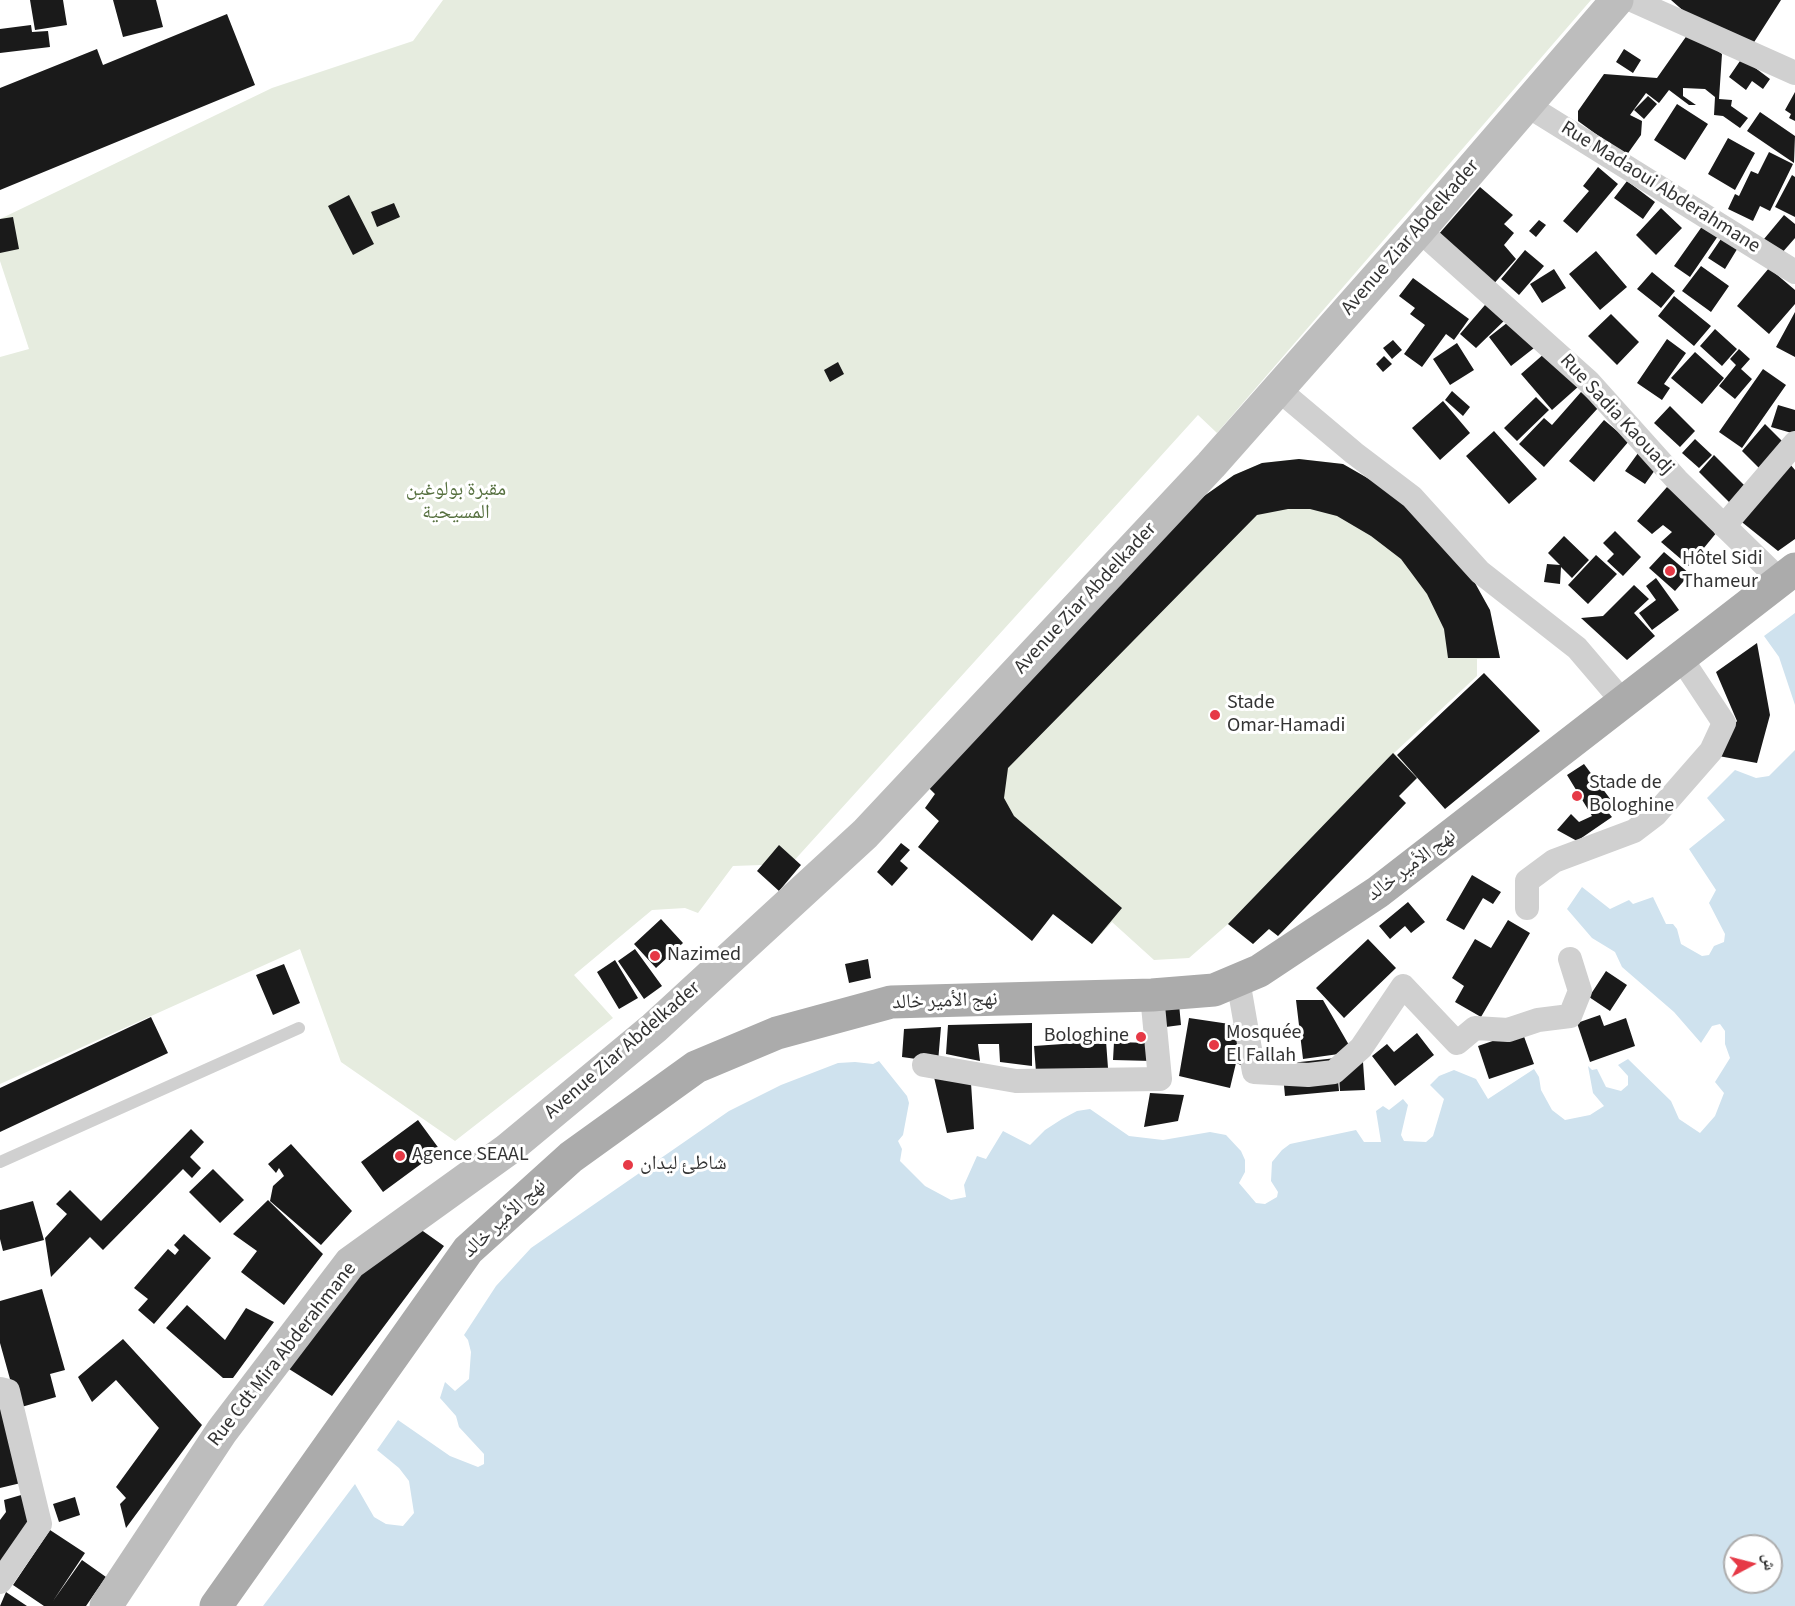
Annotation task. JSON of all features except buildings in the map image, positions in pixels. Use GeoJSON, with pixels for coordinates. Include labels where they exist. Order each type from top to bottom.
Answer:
{"type":"FeatureCollection","features":[{"type":"Feature","properties":{"kind":"main road","name":"Avenue Ziar Abdelkader"},"geometry":{"type":"LineString","coordinates":[[507,1150],[654,1028],[865,834],[1131,551],[1278,389],[1419,230],[1525,104],[1617,0]]}},
{"type":"Feature","properties":{"kind":"main road","name":"نهج الأمير خالد"},"geometry":{"type":"LineString","coordinates":[[216,1606],[468,1250],[571,1157],[696,1067],[777,1033],[891,1002],[1152,995],[1214,990],[1259,971],[1378,892],[1788,575]]}},
{"type":"Feature","properties":{"kind":"main road","name":"Rue Cdt Mira Abderahmane"},"geometry":{"type":"LineString","coordinates":[[106,1606],[222,1431],[350,1263],[507,1150]]}},
{"type":"Feature","properties":{"kind":"street"},"geometry":{"type":"LineString","coordinates":[[1632,0],[1795,73]]}},
{"type":"Feature","properties":{"kind":"street","name":"Rue Madaoui Abderahmane"},"geometry":{"type":"LineString","coordinates":[[1525,104],[1795,272]]}},
{"type":"Feature","properties":{"kind":"street","name":"Rue Sadia Kaouadj"},"geometry":{"type":"LineString","coordinates":[[1419,230],[1589,382],[1677,480],[1724,526],[1788,575]]}},
{"type":"Feature","properties":{"kind":"street"},"geometry":{"type":"LineString","coordinates":[[1278,389],[1354,453],[1412,497],[1480,572],[1577,648],[1624,703]]}},
{"type":"Feature","properties":{"kind":"street"},"geometry":{"type":"LineString","coordinates":[[1724,526],[1795,443]]}},
{"type":"Feature","properties":{"kind":"street"},"geometry":{"type":"LineString","coordinates":[[1527,908],[1527,881],[1554,861],[1634,831],[1655,815],[1711,751],[1724,723],[1681,658]]}},
{"type":"Feature","properties":{"kind":"street"},"geometry":{"type":"LineString","coordinates":[[1238,980],[1254,1072],[1308,1075],[1334,1072],[1361,1048],[1403,986],[1457,1043],[1475,1028],[1508,1030],[1538,1020],[1570,1016],[1580,991],[1570,959]]}},
{"type":"Feature","properties":{"kind":"street"},"geometry":{"type":"LineString","coordinates":[[924,1065],[1016,1081],[1160,1079],[1152,995]]}},
{"type":"Feature","properties":{"kind":"street"},"geometry":{"type":"LineString","coordinates":[[0,1389],[8,1391],[40,1524],[0,1582]]}},
{"type":"Feature","properties":{"kind":"lane"},"geometry":{"type":"LineString","coordinates":[[0,1162],[299,1028]]}},
{"type":"Feature","properties":{"kind":"green space","name":"مقبرة بولوغين المسيحية"},"geometry":{"type":"Polygon","coordinates":[[[443,0],[1591,0],[1217,433],[1198,415],[791,864],[733,866],[698,913],[685,908],[652,910],[574,975],[613,1018],[455,1141],[341,1062],[300,949],[0,1084],[0,357],[29,349],[0,261],[0,219],[272,88],[413,41],[443,0]]]}},
{"type":"Feature","properties":{"kind":"green space","name":"Stade Omar-Hamadi"},"geometry":{"type":"Polygon","coordinates":[[[1299,459],[1343,464],[1381,486],[1490,610],[1500,658],[1477,659],[1477,676],[1394,753],[1417,778],[1399,796],[1406,803],[1278,936],[1268,929],[1253,944],[1228,924],[1189,958],[1154,960],[1112,922],[1092,944],[1053,914],[918,847],[939,821],[925,808],[935,794],[928,787],[1197,501],[1234,475],[1262,463],[1299,459]]]}},
{"type":"Feature","properties":{"kind":"water"},"geometry":{"type":"Polygon","coordinates":[[[1795,613],[1795,705],[1779,657],[1764,636],[1795,613]]]}},
{"type":"Feature","properties":{"kind":"water"},"geometry":{"type":"Polygon","coordinates":[[[1795,750],[1795,1606],[263,1606],[355,1484],[374,1517],[386,1524],[403,1526],[414,1513],[409,1481],[399,1468],[377,1450],[398,1420],[450,1456],[478,1467],[484,1464],[484,1454],[459,1427],[456,1416],[440,1398],[445,1382],[455,1391],[469,1379],[471,1352],[464,1335],[496,1286],[531,1248],[729,1111],[781,1085],[838,1063],[873,1064],[879,1061],[907,1096],[909,1103],[903,1135],[898,1141],[902,1149],[900,1161],[925,1186],[951,1200],[966,1197],[964,1185],[977,1156],[986,1159],[1003,1131],[1030,1145],[1045,1130],[1062,1119],[1077,1111],[1090,1109],[1129,1136],[1163,1140],[1210,1132],[1226,1135],[1241,1151],[1245,1160],[1245,1172],[1239,1183],[1256,1203],[1265,1204],[1277,1197],[1278,1192],[1271,1181],[1272,1162],[1282,1150],[1290,1144],[1356,1130],[1364,1142],[1381,1142],[1376,1111],[1383,1106],[1389,1110],[1403,1099],[1408,1105],[1401,1135],[1404,1141],[1426,1142],[1433,1136],[1444,1099],[1430,1085],[1439,1076],[1454,1070],[1476,1079],[1488,1099],[1534,1069],[1539,1077],[1541,1090],[1552,1110],[1565,1120],[1590,1115],[1604,1106],[1593,1093],[1588,1066],[1592,1070],[1597,1069],[1606,1087],[1621,1091],[1628,1085],[1628,1076],[1618,1065],[1628,1059],[1671,1101],[1679,1119],[1700,1133],[1715,1116],[1724,1093],[1715,1082],[1730,1058],[1725,1044],[1725,1031],[1720,1024],[1712,1026],[1701,1043],[1674,1012],[1622,967],[1615,952],[1592,938],[1567,909],[1582,887],[1610,909],[1629,900],[1633,904],[1653,897],[1666,924],[1673,924],[1677,929],[1681,944],[1702,956],[1709,955],[1714,946],[1724,942],[1725,934],[1709,903],[1716,890],[1689,849],[1725,820],[1707,798],[1735,770],[1756,778],[1769,776],[1795,750]]]}},
{"type":"Feature","properties":{"kind":"place","name":"Hôtel Sidi Thameur"},"geometry":{"type":"Point","coordinates":[1670,571]}},
{"type":"Feature","properties":{"kind":"place","name":"Stade Omar-Hamadi"},"geometry":{"type":"Point","coordinates":[1215,715]}},
{"type":"Feature","properties":{"kind":"place","name":"Stade de Bologhine"},"geometry":{"type":"Point","coordinates":[1577,796]}},
{"type":"Feature","properties":{"kind":"place","name":"Nazimed"},"geometry":{"type":"Point","coordinates":[655,956]}},
{"type":"Feature","properties":{"kind":"place","name":"Bologhine"},"geometry":{"type":"Point","coordinates":[1141,1037]}},
{"type":"Feature","properties":{"kind":"place","name":"Mosquée El Fallah"},"geometry":{"type":"Point","coordinates":[1214,1045]}},
{"type":"Feature","properties":{"kind":"place","name":"Agence SEAAL"},"geometry":{"type":"Point","coordinates":[400,1156]}},
{"type":"Feature","properties":{"kind":"place","name":"شاطئ ليدان"},"geometry":{"type":"Point","coordinates":[628,1165]}}]}
